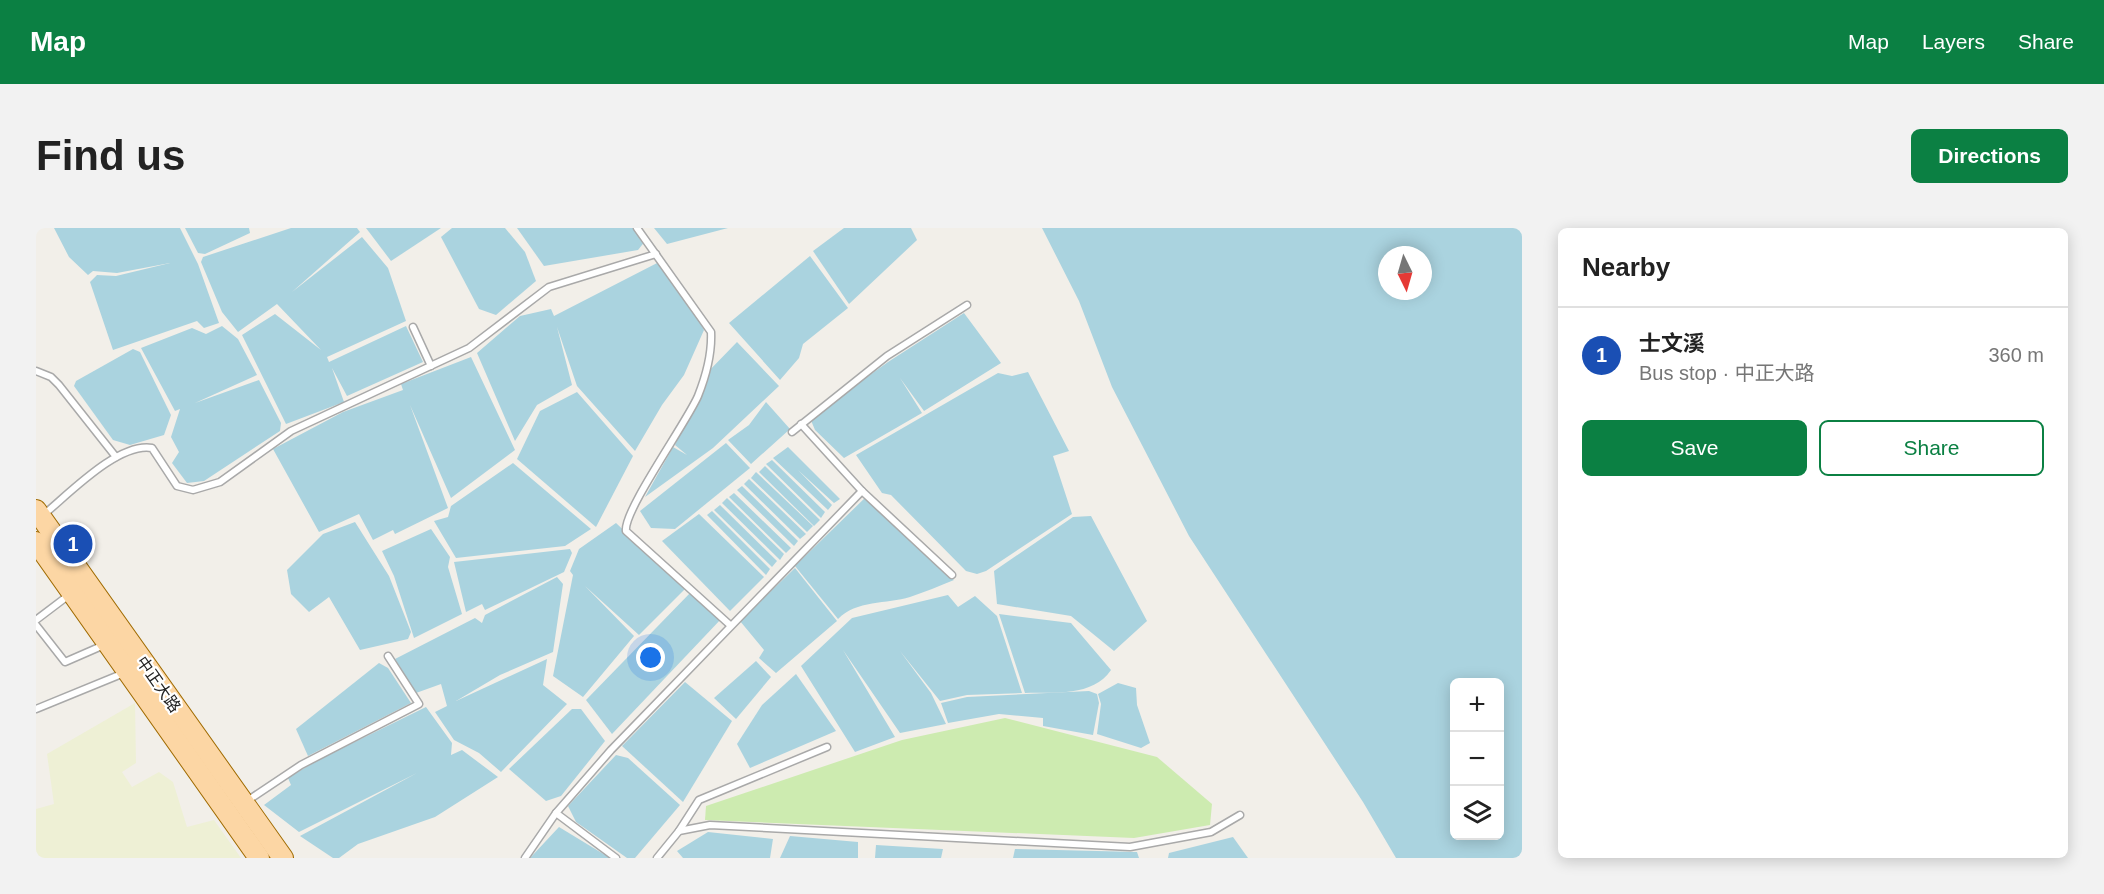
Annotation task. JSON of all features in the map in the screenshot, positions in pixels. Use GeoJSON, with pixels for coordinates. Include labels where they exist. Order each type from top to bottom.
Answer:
{"type":"FeatureCollection","features":[{"type":"Feature","properties":{"kind":"main road","name":"中正大路"},"geometry":{"type":"LineString","coordinates":[[38,513],[99,615],[244,803],[283,858]]}},
{"type":"Feature","properties":{"kind":"main road","name":"中正大路"},"geometry":{"type":"LineString","coordinates":[[36,542],[72,593],[99,615],[108,644],[259,858]]}},
{"type":"Feature","properties":{"kind":"lane"},"geometry":{"type":"LineString","coordinates":[[637,228],[711,332],[712,349],[698,396],[639,498],[625,525],[626,531],[730,625]]}},
{"type":"Feature","properties":{"kind":"lane"},"geometry":{"type":"LineString","coordinates":[[38,513],[116,457],[143,447],[152,448],[177,486],[193,490],[220,482],[291,431],[469,348],[549,287],[656,255]]}},
{"type":"Feature","properties":{"kind":"lane"},"geometry":{"type":"LineString","coordinates":[[792,432],[887,356],[967,305]]}},
{"type":"Feature","properties":{"kind":"lane"},"geometry":{"type":"LineString","coordinates":[[413,327],[431,366]]}},
{"type":"Feature","properties":{"kind":"lane"},"geometry":{"type":"LineString","coordinates":[[36,371],[51,377],[59,385],[116,457]]}},
{"type":"Feature","properties":{"kind":"lane"},"geometry":{"type":"LineString","coordinates":[[801,424],[862,491],[952,575]]}},
{"type":"Feature","properties":{"kind":"lane"},"geometry":{"type":"LineString","coordinates":[[525,858],[556,813],[611,750],[862,491]]}},
{"type":"Feature","properties":{"kind":"lane"},"geometry":{"type":"LineString","coordinates":[[36,620],[72,593]]}},
{"type":"Feature","properties":{"kind":"lane"},"geometry":{"type":"LineString","coordinates":[[36,625],[64,662],[108,644]]}},
{"type":"Feature","properties":{"kind":"lane"},"geometry":{"type":"LineString","coordinates":[[244,803],[301,765],[419,704],[387,656]]}},
{"type":"Feature","properties":{"kind":"lane"},"geometry":{"type":"LineString","coordinates":[[36,709],[127,671]]}},
{"type":"Feature","properties":{"kind":"lane"},"geometry":{"type":"LineString","coordinates":[[657,858],[680,831],[699,800],[827,747]]}},
{"type":"Feature","properties":{"kind":"lane"},"geometry":{"type":"LineString","coordinates":[[556,813],[616,858]]}},
{"type":"Feature","properties":{"kind":"lane"},"geometry":{"type":"LineString","coordinates":[[680,831],[710,825],[1130,847],[1211,832],[1240,815]]}},
{"type":"Feature","properties":{"kind":"green space"},"geometry":{"type":"Polygon","coordinates":[[[135,703],[136,763],[122,772],[132,787],[159,772],[173,782],[187,827],[214,820],[241,858],[36,858],[36,809],[54,804],[47,754],[135,703]]]}},
{"type":"Feature","properties":{"kind":"green space"},"geometry":{"type":"Polygon","coordinates":[[[1005,718],[1157,757],[1212,804],[1210,825],[1134,838],[705,820],[706,806],[902,740],[1005,718]]]}},
{"type":"Feature","properties":{"kind":"water"},"geometry":{"type":"Polygon","coordinates":[[[54,228],[180,228],[198,264],[219,323],[204,328],[197,321],[113,350],[90,282],[97,275],[116,276],[170,263],[117,273],[93,271],[88,275],[69,257],[54,228]]]}},
{"type":"Feature","properties":{"kind":"water"},"geometry":{"type":"Polygon","coordinates":[[[185,228],[249,228],[250,233],[205,254],[198,253],[185,228]]]}},
{"type":"Feature","properties":{"kind":"water"},"geometry":{"type":"Polygon","coordinates":[[[291,228],[357,228],[360,232],[292,292],[362,237],[388,268],[406,321],[327,357],[329,362],[406,326],[423,362],[347,396],[332,368],[344,402],[286,424],[242,335],[275,314],[321,350],[277,304],[238,332],[222,312],[201,262],[203,257],[291,228]]]}},
{"type":"Feature","properties":{"kind":"water"},"geometry":{"type":"Polygon","coordinates":[[[366,228],[441,228],[391,261],[366,228]]]}},
{"type":"Feature","properties":{"kind":"water"},"geometry":{"type":"Polygon","coordinates":[[[452,228],[505,228],[525,252],[536,281],[496,315],[479,309],[441,237],[452,228]]]}},
{"type":"Feature","properties":{"kind":"water"},"geometry":{"type":"Polygon","coordinates":[[[517,228],[635,228],[646,240],[638,250],[544,266],[517,228]]]}},
{"type":"Feature","properties":{"kind":"water"},"geometry":{"type":"Polygon","coordinates":[[[654,228],[728,228],[667,244],[654,228]]]}},
{"type":"Feature","properties":{"kind":"water"},"geometry":{"type":"Polygon","coordinates":[[[844,228],[911,228],[917,240],[849,304],[813,251],[844,228]]]}},
{"type":"Feature","properties":{"kind":"water"},"geometry":{"type":"Polygon","coordinates":[[[1042,228],[1522,228],[1522,858],[1396,858],[1363,802],[1189,536],[1112,387],[1079,301],[1042,228]]]}},
{"type":"Feature","properties":{"kind":"water"},"geometry":{"type":"Polygon","coordinates":[[[810,256],[848,308],[803,344],[799,358],[780,380],[729,323],[810,256]]]}},
{"type":"Feature","properties":{"kind":"water"},"geometry":{"type":"Polygon","coordinates":[[[661,261],[684,293],[704,330],[684,375],[662,405],[635,451],[577,386],[557,327],[572,385],[537,405],[515,441],[477,353],[520,316],[551,309],[554,316],[661,261]]]}},
{"type":"Feature","properties":{"kind":"water"},"geometry":{"type":"Polygon","coordinates":[[[964,313],[1001,363],[924,411],[900,378],[922,413],[844,458],[815,430],[810,418],[888,362],[964,313]]]}},
{"type":"Feature","properties":{"kind":"water"},"geometry":{"type":"Polygon","coordinates":[[[222,326],[238,339],[257,375],[195,403],[259,380],[281,423],[280,431],[204,481],[187,483],[172,463],[179,452],[171,437],[180,409],[175,411],[141,348],[192,328],[206,334],[222,326]]]}},
{"type":"Feature","properties":{"kind":"water"},"geometry":{"type":"Polygon","coordinates":[[[737,342],[779,386],[713,448],[645,497],[673,447],[687,455],[675,445],[704,376],[737,342]]]}},
{"type":"Feature","properties":{"kind":"water"},"geometry":{"type":"Polygon","coordinates":[[[133,349],[140,352],[171,415],[164,435],[130,445],[113,440],[74,386],[76,381],[133,349]]]}},
{"type":"Feature","properties":{"kind":"water"},"geometry":{"type":"Polygon","coordinates":[[[471,357],[515,450],[451,498],[410,405],[448,508],[395,534],[393,530],[373,540],[359,514],[319,532],[273,449],[343,412],[403,390],[401,384],[471,357]]]}},
{"type":"Feature","properties":{"kind":"water"},"geometry":{"type":"Polygon","coordinates":[[[1028,372],[1069,451],[1053,456],[1072,514],[986,571],[977,574],[966,571],[891,495],[882,493],[856,455],[998,373],[1012,376],[1028,372]]]}},
{"type":"Feature","properties":{"kind":"water"},"geometry":{"type":"Polygon","coordinates":[[[577,392],[633,456],[596,527],[517,459],[540,411],[577,392]]]}},
{"type":"Feature","properties":{"kind":"water"},"geometry":{"type":"Polygon","coordinates":[[[766,402],[790,429],[751,464],[728,440],[749,425],[766,402]]]}},
{"type":"Feature","properties":{"kind":"water"},"geometry":{"type":"Polygon","coordinates":[[[726,443],[750,468],[675,529],[651,528],[640,511],[726,443]]]}},
{"type":"Feature","properties":{"kind":"water"},"geometry":{"type":"Polygon","coordinates":[[[788,447],[840,499],[834,503],[798,470],[832,505],[828,510],[773,458],[788,447]]]}},
{"type":"Feature","properties":{"kind":"water"},"geometry":{"type":"Polygon","coordinates":[[[772,460],[825,512],[821,518],[766,464],[772,460]]]}},
{"type":"Feature","properties":{"kind":"water"},"geometry":{"type":"Polygon","coordinates":[[[513,463],[591,529],[565,546],[456,558],[434,521],[448,517],[451,506],[513,463]]]}},
{"type":"Feature","properties":{"kind":"water"},"geometry":{"type":"Polygon","coordinates":[[[765,466],[820,520],[814,526],[759,472],[765,466]]]}},
{"type":"Feature","properties":{"kind":"water"},"geometry":{"type":"Polygon","coordinates":[[[756,472],[813,526],[807,532],[751,478],[756,472]]]}},
{"type":"Feature","properties":{"kind":"water"},"geometry":{"type":"Polygon","coordinates":[[[749,479],[806,534],[800,539],[744,484],[749,479]]]}},
{"type":"Feature","properties":{"kind":"water"},"geometry":{"type":"Polygon","coordinates":[[[742,486],[798,541],[794,546],[737,490],[742,486]]]}},
{"type":"Feature","properties":{"kind":"water"},"geometry":{"type":"Polygon","coordinates":[[[734,493],[791,548],[786,553],[729,497],[734,493]]]}},
{"type":"Feature","properties":{"kind":"water"},"geometry":{"type":"Polygon","coordinates":[[[869,494],[954,580],[910,597],[854,609],[838,619],[795,566],[869,494]]]}},
{"type":"Feature","properties":{"kind":"water"},"geometry":{"type":"Polygon","coordinates":[[[727,498],[784,554],[780,560],[722,503],[727,498]]]}},
{"type":"Feature","properties":{"kind":"water"},"geometry":{"type":"Polygon","coordinates":[[[720,505],[777,561],[772,567],[714,510],[720,505]]]}},
{"type":"Feature","properties":{"kind":"water"},"geometry":{"type":"Polygon","coordinates":[[[712,511],[770,569],[766,575],[707,515],[712,511]]]}},
{"type":"Feature","properties":{"kind":"water"},"geometry":{"type":"Polygon","coordinates":[[[699,514],[764,577],[730,611],[662,541],[699,514]]]}},
{"type":"Feature","properties":{"kind":"water"},"geometry":{"type":"Polygon","coordinates":[[[1091,516],[1147,621],[1114,651],[1071,616],[997,604],[994,571],[1073,517],[1091,516]]]}},
{"type":"Feature","properties":{"kind":"water"},"geometry":{"type":"Polygon","coordinates":[[[355,522],[389,576],[411,632],[408,639],[360,650],[329,597],[309,612],[291,594],[287,570],[323,534],[355,522]]]}},
{"type":"Feature","properties":{"kind":"water"},"geometry":{"type":"Polygon","coordinates":[[[616,523],[685,589],[639,635],[585,586],[634,636],[583,697],[553,676],[573,575],[570,571],[579,549],[616,523]]]}},
{"type":"Feature","properties":{"kind":"water"},"geometry":{"type":"Polygon","coordinates":[[[431,529],[450,557],[448,567],[462,614],[414,638],[394,576],[382,551],[431,529]]]}},
{"type":"Feature","properties":{"kind":"water"},"geometry":{"type":"Polygon","coordinates":[[[570,549],[572,553],[564,572],[485,610],[482,604],[466,612],[454,562],[570,549]]]}},
{"type":"Feature","properties":{"kind":"water"},"geometry":{"type":"Polygon","coordinates":[[[795,568],[837,621],[776,673],[759,658],[764,650],[740,621],[795,568]]]}},
{"type":"Feature","properties":{"kind":"water"},"geometry":{"type":"Polygon","coordinates":[[[557,577],[563,584],[553,652],[500,675],[456,701],[547,659],[543,685],[567,704],[501,772],[479,753],[454,740],[435,712],[447,706],[441,684],[416,693],[395,659],[475,618],[482,623],[485,615],[557,577]]]}},
{"type":"Feature","properties":{"kind":"water"},"geometry":{"type":"Polygon","coordinates":[[[692,591],[722,618],[612,734],[586,700],[692,591]]]}},
{"type":"Feature","properties":{"kind":"water"},"geometry":{"type":"Polygon","coordinates":[[[948,595],[958,607],[975,596],[997,616],[1022,693],[967,695],[940,701],[900,651],[931,693],[946,724],[900,733],[843,650],[895,737],[855,752],[801,666],[852,618],[948,595]]]}},
{"type":"Feature","properties":{"kind":"water"},"geometry":{"type":"Polygon","coordinates":[[[999,614],[1071,623],[1111,670],[1103,679],[1084,689],[1025,693],[999,614]]]}},
{"type":"Feature","properties":{"kind":"water"},"geometry":{"type":"Polygon","coordinates":[[[756,661],[771,677],[736,719],[714,698],[756,661]]]}},
{"type":"Feature","properties":{"kind":"water"},"geometry":{"type":"Polygon","coordinates":[[[379,663],[388,668],[411,703],[308,756],[296,729],[379,663]]]}},
{"type":"Feature","properties":{"kind":"water"},"geometry":{"type":"Polygon","coordinates":[[[796,674],[836,731],[750,768],[737,744],[762,705],[796,674]]]}},
{"type":"Feature","properties":{"kind":"water"},"geometry":{"type":"Polygon","coordinates":[[[685,682],[732,721],[683,802],[622,746],[685,682]]]}},
{"type":"Feature","properties":{"kind":"water"},"geometry":{"type":"Polygon","coordinates":[[[1118,683],[1136,688],[1137,705],[1150,743],[1141,748],[1097,734],[1101,704],[1098,694],[1118,683]]]}},
{"type":"Feature","properties":{"kind":"water"},"geometry":{"type":"Polygon","coordinates":[[[1089,691],[1097,694],[1099,703],[1093,735],[1043,726],[1043,718],[999,714],[948,723],[941,703],[967,697],[1089,691]]]}},
{"type":"Feature","properties":{"kind":"water"},"geometry":{"type":"Polygon","coordinates":[[[426,707],[452,743],[451,755],[462,750],[498,777],[435,817],[358,844],[339,858],[333,858],[300,836],[417,773],[299,832],[264,805],[291,785],[288,778],[318,760],[426,707]]]}},
{"type":"Feature","properties":{"kind":"water"},"geometry":{"type":"Polygon","coordinates":[[[572,709],[581,709],[605,741],[561,796],[546,801],[509,769],[572,709]]]}},
{"type":"Feature","properties":{"kind":"water"},"geometry":{"type":"Polygon","coordinates":[[[616,755],[628,758],[680,805],[635,858],[627,858],[576,822],[568,806],[616,755]]]}},
{"type":"Feature","properties":{"kind":"water"},"geometry":{"type":"Polygon","coordinates":[[[559,827],[610,858],[530,858],[559,827]]]}},
{"type":"Feature","properties":{"kind":"water"},"geometry":{"type":"Polygon","coordinates":[[[708,832],[773,839],[770,858],[683,858],[677,851],[708,832]]]}},
{"type":"Feature","properties":{"kind":"water"},"geometry":{"type":"Polygon","coordinates":[[[790,836],[858,842],[858,858],[780,858],[790,836]]]}},
{"type":"Feature","properties":{"kind":"water"},"geometry":{"type":"Polygon","coordinates":[[[1233,837],[1248,858],[1168,858],[1169,853],[1233,837]]]}},
{"type":"Feature","properties":{"kind":"water"},"geometry":{"type":"Polygon","coordinates":[[[876,845],[943,849],[941,858],[875,858],[876,845]]]}},
{"type":"Feature","properties":{"kind":"water"},"geometry":{"type":"Polygon","coordinates":[[[1015,849],[1137,852],[1139,858],[1013,858],[1015,849]]]}},
{"type":"Feature","properties":{"kind":"place","name":"士文溪"},"geometry":{"type":"Point","coordinates":[73,544]}}]}
